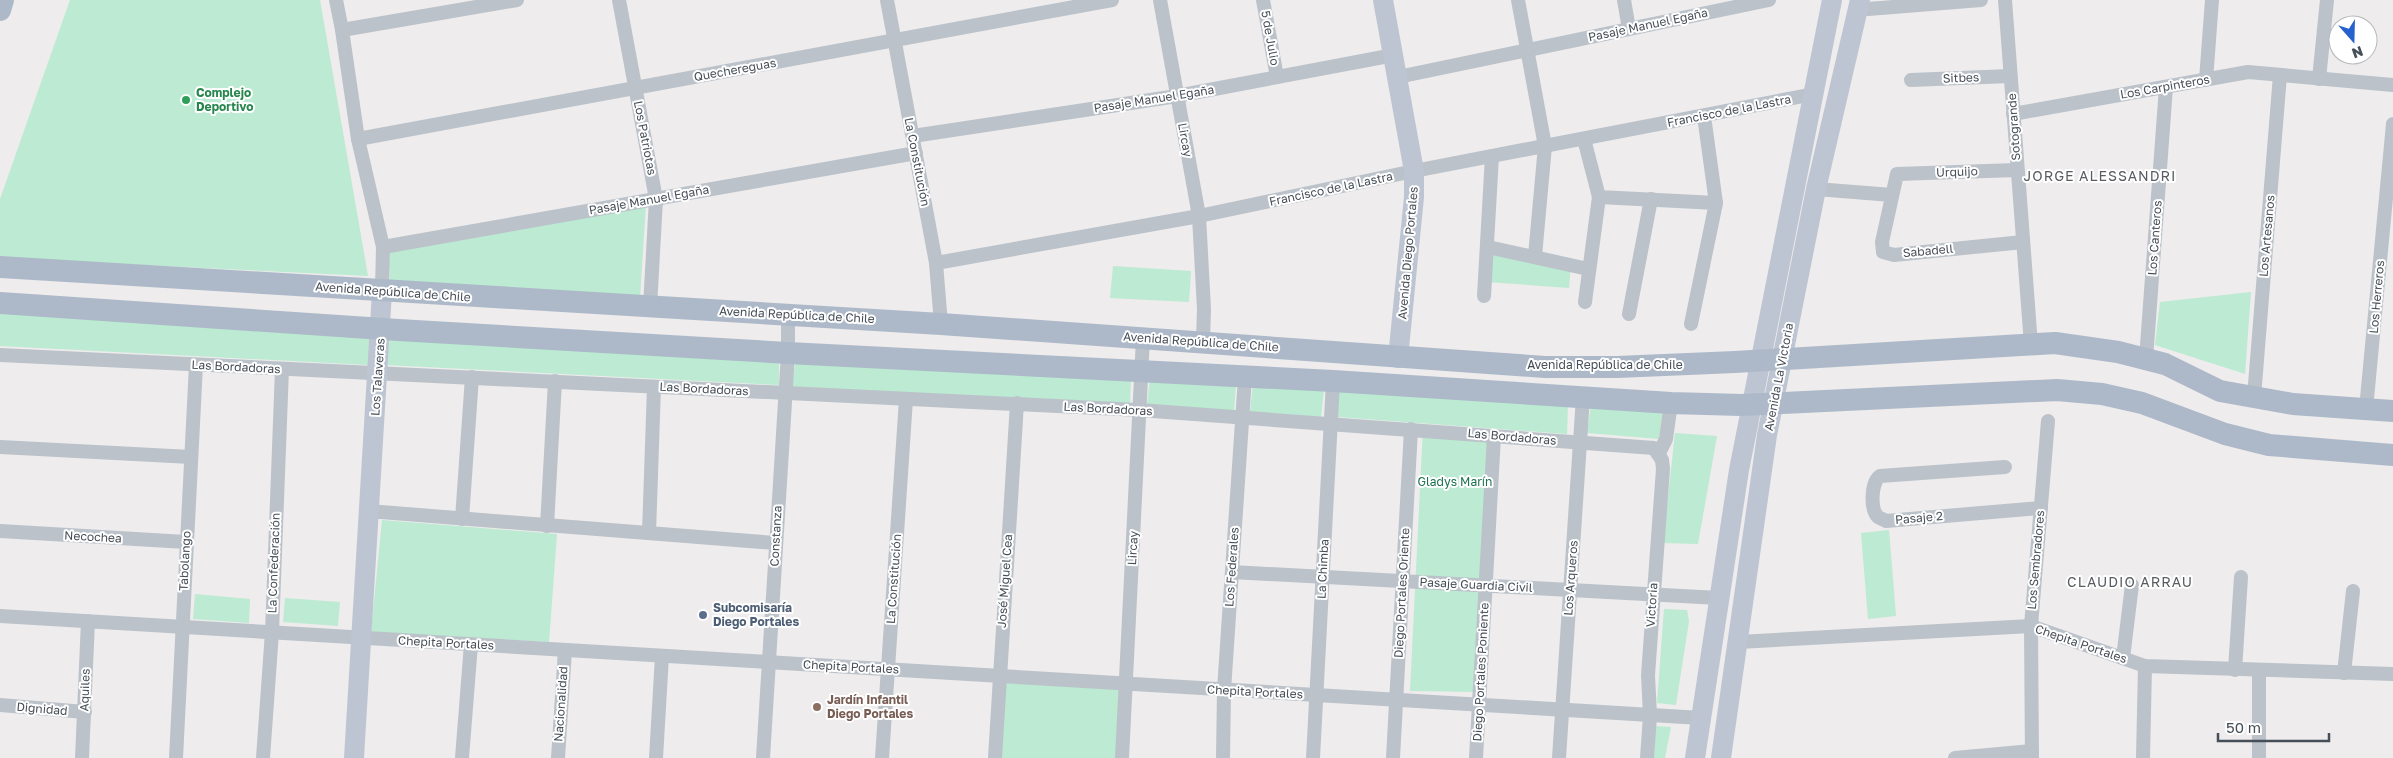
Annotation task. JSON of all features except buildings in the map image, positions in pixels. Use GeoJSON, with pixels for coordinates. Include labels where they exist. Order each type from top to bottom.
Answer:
{"type":"FeatureCollection","features":[{"type":"Feature","properties":{"kind":"main road"},"geometry":{"type":"LineString","coordinates":[[0,10],[4,0]]}},
{"type":"Feature","properties":{"kind":"main road","name":"Avenida Diego Portales"},"geometry":{"type":"LineString","coordinates":[[1384,0],[1414,171],[1414,197],[1398,358]]}},
{"type":"Feature","properties":{"kind":"main road","name":"Avenida La Victoria"},"geometry":{"type":"LineString","coordinates":[[1695,758],[1732,508],[1832,0]]}},
{"type":"Feature","properties":{"kind":"main road","name":"Avenida La Victoria"},"geometry":{"type":"LineString","coordinates":[[1721,758],[1767,435],[1784,359],[1816,189],[1859,3]]}},
{"type":"Feature","properties":{"kind":"main road","name":"Avenida República de Chile"},"geometry":{"type":"LineString","coordinates":[[0,267],[941,324],[1203,341],[1398,358],[1545,367],[1616,367],[2055,343],[2118,352],[2165,364],[2220,391],[2293,404],[2393,411]]}},
{"type":"Feature","properties":{"kind":"main road","name":"Los Talaveras"},"geometry":{"type":"LineString","coordinates":[[354,758],[368,511],[382,328],[382,291]]}},
{"type":"Feature","properties":{"kind":"main road"},"geometry":{"type":"LineString","coordinates":[[0,303],[788,353],[1333,381],[1671,403],[1752,404],[2033,390],[2082,392],[2142,404],[2246,440],[2292,448],[2393,456]]}},
{"type":"Feature","properties":{"kind":"street","name":"Los Talaveras"},"geometry":{"type":"LineString","coordinates":[[336,0],[358,139],[383,247],[382,291]]}},
{"type":"Feature","properties":{"kind":"street"},"geometry":{"type":"LineString","coordinates":[[342,30],[475,4],[517,0]]}},
{"type":"Feature","properties":{"kind":"street","name":"Los Patriotas"},"geometry":{"type":"LineString","coordinates":[[619,0],[656,199],[650,307]]}},
{"type":"Feature","properties":{"kind":"street","name":"La Constitución"},"geometry":{"type":"LineString","coordinates":[[887,0],[936,263],[941,324]]}},
{"type":"Feature","properties":{"kind":"street","name":"Quechereguas"},"geometry":{"type":"LineString","coordinates":[[358,139],[1112,0]]}},
{"type":"Feature","properties":{"kind":"street","name":"Lircay"},"geometry":{"type":"LineString","coordinates":[[1160,0],[1199,216],[1204,309],[1203,341]]}},
{"type":"Feature","properties":{"kind":"street","name":"5 de Julio"},"geometry":{"type":"LineString","coordinates":[[1263,0],[1277,77]]}},
{"type":"Feature","properties":{"kind":"street"},"geometry":{"type":"LineString","coordinates":[[1518,0],[1545,146],[1535,256]]}},
{"type":"Feature","properties":{"kind":"street"},"geometry":{"type":"LineString","coordinates":[[1624,0],[1629,29]]}},
{"type":"Feature","properties":{"kind":"street","name":"Pasaje Manuel Egaña"},"geometry":{"type":"LineString","coordinates":[[1398,77],[1629,29],[1727,4],[1769,0]]}},
{"type":"Feature","properties":{"kind":"street"},"geometry":{"type":"LineString","coordinates":[[1859,3],[1868,8],[1981,0]]}},
{"type":"Feature","properties":{"kind":"street","name":"Sotogrande"},"geometry":{"type":"LineString","coordinates":[[2005,0],[2031,344]]}},
{"type":"Feature","properties":{"kind":"street"},"geometry":{"type":"LineString","coordinates":[[2206,80],[2212,0]]}},
{"type":"Feature","properties":{"kind":"street"},"geometry":{"type":"LineString","coordinates":[[2327,0],[2319,79],[2393,85]]}},
{"type":"Feature","properties":{"kind":"street","name":"Pasaje Manuel Egaña"},"geometry":{"type":"LineString","coordinates":[[913,136],[1177,96],[1394,55]]}},
{"type":"Feature","properties":{"kind":"street","name":"Los Carpinteros"},"geometry":{"type":"LineString","coordinates":[[2013,114],[2248,72],[2319,79]]}},
{"type":"Feature","properties":{"kind":"street","name":"Los Artesanos"},"geometry":{"type":"LineString","coordinates":[[2254,397],[2280,75]]}},
{"type":"Feature","properties":{"kind":"street","name":"Sitbes"},"geometry":{"type":"LineString","coordinates":[[1911,80],[2010,76]]}},
{"type":"Feature","properties":{"kind":"street","name":"Los Canteros"},"geometry":{"type":"LineString","coordinates":[[2146,359],[2166,87]]}},
{"type":"Feature","properties":{"kind":"street","name":"Francisco de la Lastra"},"geometry":{"type":"LineString","coordinates":[[936,263],[1199,216],[1414,171],[1814,94]]}},
{"type":"Feature","properties":{"kind":"street"},"geometry":{"type":"LineString","coordinates":[[1691,324],[1716,203],[1704,116]]}},
{"type":"Feature","properties":{"kind":"street","name":"Los Herreros"},"geometry":{"type":"LineString","coordinates":[[2366,409],[2393,124]]}},
{"type":"Feature","properties":{"kind":"street"},"geometry":{"type":"LineString","coordinates":[[1584,139],[1599,197],[1585,302]]}},
{"type":"Feature","properties":{"kind":"street","name":"Pasaje Manuel Egaña"},"geometry":{"type":"LineString","coordinates":[[383,247],[916,153]]}},
{"type":"Feature","properties":{"kind":"street"},"geometry":{"type":"LineString","coordinates":[[1484,296],[1492,156]]}},
{"type":"Feature","properties":{"kind":"street","name":"Urquijo"},"geometry":{"type":"LineString","coordinates":[[1897,174],[2017,170]]}},
{"type":"Feature","properties":{"kind":"street","name":"Sabadell"},"geometry":{"type":"LineString","coordinates":[[1897,174],[1882,242],[1883,252],[1894,255],[2023,242]]}},
{"type":"Feature","properties":{"kind":"street"},"geometry":{"type":"LineString","coordinates":[[1816,189],[1892,195]]}},
{"type":"Feature","properties":{"kind":"street"},"geometry":{"type":"LineString","coordinates":[[1599,197],[1716,203]]}},
{"type":"Feature","properties":{"kind":"street"},"geometry":{"type":"LineString","coordinates":[[1629,314],[1652,199]]}},
{"type":"Feature","properties":{"kind":"street"},"geometry":{"type":"LineString","coordinates":[[1488,247],[1588,269]]}},
{"type":"Feature","properties":{"kind":"street","name":"Constanza"},"geometry":{"type":"LineString","coordinates":[[763,758],[784,393],[788,353],[788,315]]}},
{"type":"Feature","properties":{"kind":"street","name":"Lircay"},"geometry":{"type":"LineString","coordinates":[[1122,758],[1143,338]]}},
{"type":"Feature","properties":{"kind":"street","name":"Las Bordadoras"},"geometry":{"type":"LineString","coordinates":[[0,355],[472,376],[654,387],[1140,410],[1647,447],[1654,448],[1659,453]]}},
{"type":"Feature","properties":{"kind":"street","name":"Tabolango"},"geometry":{"type":"LineString","coordinates":[[176,758],[196,365]]}},
{"type":"Feature","properties":{"kind":"street","name":"La Confederación"},"geometry":{"type":"LineString","coordinates":[[262,758],[272,632],[282,369]]}},
{"type":"Feature","properties":{"kind":"street"},"geometry":{"type":"LineString","coordinates":[[462,519],[472,376]]}},
{"type":"Feature","properties":{"kind":"street","name":"Los Federales"},"geometry":{"type":"LineString","coordinates":[[1223,758],[1224,690],[1245,377]]}},
{"type":"Feature","properties":{"kind":"street"},"geometry":{"type":"LineString","coordinates":[[547,526],[555,381]]}},
{"type":"Feature","properties":{"kind":"street","name":"La Chimba"},"geometry":{"type":"LineString","coordinates":[[1313,758],[1333,381]]}},
{"type":"Feature","properties":{"kind":"street"},"geometry":{"type":"LineString","coordinates":[[649,533],[654,387]]}},
{"type":"Feature","properties":{"kind":"street","name":"Los Arqueros"},"geometry":{"type":"LineString","coordinates":[[1560,758],[1583,397]]}},
{"type":"Feature","properties":{"kind":"street","name":"La Constitución"},"geometry":{"type":"LineString","coordinates":[[882,758],[906,399]]}},
{"type":"Feature","properties":{"kind":"street","name":"José Miguel Cea"},"geometry":{"type":"LineString","coordinates":[[995,758],[1016,403]]}},
{"type":"Feature","properties":{"kind":"street"},"geometry":{"type":"LineString","coordinates":[[1659,453],[1666,439],[1671,403]]}},
{"type":"Feature","properties":{"kind":"street","name":"Los Sembradores"},"geometry":{"type":"LineString","coordinates":[[2032,754],[2030,626],[2048,422]]}},
{"type":"Feature","properties":{"kind":"street","name":"Diego Portales Oriente"},"geometry":{"type":"LineString","coordinates":[[1393,758],[1411,429]]}},
{"type":"Feature","properties":{"kind":"street","name":"Diego Portales Poniente"},"geometry":{"type":"LineString","coordinates":[[1476,758],[1494,436]]}},
{"type":"Feature","properties":{"kind":"street"},"geometry":{"type":"LineString","coordinates":[[0,447],[191,457]]}},
{"type":"Feature","properties":{"kind":"street","name":"Victoria"},"geometry":{"type":"LineString","coordinates":[[1647,758],[1650,716],[1648,675],[1663,469],[1659,453]]}},
{"type":"Feature","properties":{"kind":"street","name":"Pasaje 2"},"geometry":{"type":"LineString","coordinates":[[2005,467],[1880,476],[1874,484],[1874,509],[1878,518],[1886,521],[2041,508]]}},
{"type":"Feature","properties":{"kind":"street"},"geometry":{"type":"LineString","coordinates":[[368,511],[775,544]]}},
{"type":"Feature","properties":{"kind":"street","name":"Necochea"},"geometry":{"type":"LineString","coordinates":[[0,531],[186,542]]}},
{"type":"Feature","properties":{"kind":"street","name":"Pasaje Guardia Civil"},"geometry":{"type":"LineString","coordinates":[[1232,572],[1719,598]]}},
{"type":"Feature","properties":{"kind":"street"},"geometry":{"type":"LineString","coordinates":[[2234,670],[2241,577]]}},
{"type":"Feature","properties":{"kind":"street"},"geometry":{"type":"LineString","coordinates":[[2123,658],[2132,585]]}},
{"type":"Feature","properties":{"kind":"street"},"geometry":{"type":"LineString","coordinates":[[2344,673],[2353,591]]}},
{"type":"Feature","properties":{"kind":"street","name":"Chepita Portales"},"geometry":{"type":"LineString","coordinates":[[0,616],[1701,718]]}},
{"type":"Feature","properties":{"kind":"street","name":"Aquiles"},"geometry":{"type":"LineString","coordinates":[[82,758],[88,621]]}},
{"type":"Feature","properties":{"kind":"street","name":"Chepita Portales"},"geometry":{"type":"LineString","coordinates":[[1739,642],[2030,626],[2145,666],[2393,674]]}},
{"type":"Feature","properties":{"kind":"street"},"geometry":{"type":"LineString","coordinates":[[462,758],[471,644]]}},
{"type":"Feature","properties":{"kind":"street","name":"Nacionalidad"},"geometry":{"type":"LineString","coordinates":[[558,758],[565,650]]}},
{"type":"Feature","properties":{"kind":"street"},"geometry":{"type":"LineString","coordinates":[[656,758],[662,656]]}},
{"type":"Feature","properties":{"kind":"street"},"geometry":{"type":"LineString","coordinates":[[2143,758],[2145,666]]}},
{"type":"Feature","properties":{"kind":"street"},"geometry":{"type":"LineString","coordinates":[[2259,670],[2259,758]]}},
{"type":"Feature","properties":{"kind":"street","name":"Dignidad"},"geometry":{"type":"LineString","coordinates":[[0,705],[85,712]]}},
{"type":"Feature","properties":{"kind":"street"},"geometry":{"type":"LineString","coordinates":[[1955,758],[2032,754]]}},
{"type":"Feature","properties":{"kind":"green space","name":"Complejo Deportivo"},"geometry":{"type":"Polygon","coordinates":[[[70,0],[320,0],[368,276],[0,258],[0,199],[70,0]]]}},
{"type":"Feature","properties":{"kind":"green space"},"geometry":{"type":"Polygon","coordinates":[[[646,204],[640,298],[390,283],[389,252],[646,204]]]}},
{"type":"Feature","properties":{"kind":"green space"},"geometry":{"type":"Polygon","coordinates":[[[1490,243],[1571,262],[1569,288],[1487,282],[1490,243]]]}},
{"type":"Feature","properties":{"kind":"green space"},"geometry":{"type":"Polygon","coordinates":[[[1113,266],[1191,271],[1189,302],[1110,298],[1113,266]]]}},
{"type":"Feature","properties":{"kind":"green space"},"geometry":{"type":"Polygon","coordinates":[[[2251,292],[2245,374],[2155,345],[2160,302],[2251,292]]]}},
{"type":"Feature","properties":{"kind":"green space"},"geometry":{"type":"Polygon","coordinates":[[[0,310],[373,335],[368,365],[0,346],[0,310]]]}},
{"type":"Feature","properties":{"kind":"green space"},"geometry":{"type":"Polygon","coordinates":[[[390,338],[779,361],[779,385],[385,365],[390,338]]]}},
{"type":"Feature","properties":{"kind":"green space"},"geometry":{"type":"Polygon","coordinates":[[[796,360],[1131,378],[1130,403],[791,387],[796,360]]]}},
{"type":"Feature","properties":{"kind":"green space"},"geometry":{"type":"Polygon","coordinates":[[[1150,378],[1236,385],[1234,412],[1147,405],[1150,378]]]}},
{"type":"Feature","properties":{"kind":"green space"},"geometry":{"type":"Polygon","coordinates":[[[1253,383],[1324,389],[1321,417],[1250,412],[1253,383]]]}},
{"type":"Feature","properties":{"kind":"green space"},"geometry":{"type":"Polygon","coordinates":[[[1338,390],[1568,402],[1567,434],[1338,417],[1338,390]]]}},
{"type":"Feature","properties":{"kind":"green space"},"geometry":{"type":"Polygon","coordinates":[[[1591,405],[1663,411],[1659,439],[1587,433],[1591,405]]]}},
{"type":"Feature","properties":{"kind":"green space","name":"Gladys Marín"},"geometry":{"type":"Polygon","coordinates":[[[1423,428],[1492,435],[1478,692],[1410,691],[1423,428]]]}},
{"type":"Feature","properties":{"kind":"green space"},"geometry":{"type":"Polygon","coordinates":[[[1675,433],[1717,436],[1698,544],[1663,543],[1675,433]]]}},
{"type":"Feature","properties":{"kind":"green space"},"geometry":{"type":"Polygon","coordinates":[[[382,520],[557,534],[549,642],[371,632],[382,520]]]}},
{"type":"Feature","properties":{"kind":"green space"},"geometry":{"type":"Polygon","coordinates":[[[1889,530],[1896,616],[1868,619],[1861,533],[1889,530]]]}},
{"type":"Feature","properties":{"kind":"green space"},"geometry":{"type":"Polygon","coordinates":[[[195,594],[250,599],[249,623],[193,619],[195,594]]]}},
{"type":"Feature","properties":{"kind":"green space"},"geometry":{"type":"Polygon","coordinates":[[[285,598],[340,602],[338,626],[283,622],[285,598]]]}},
{"type":"Feature","properties":{"kind":"green space"},"geometry":{"type":"Polygon","coordinates":[[[1664,609],[1687,610],[1689,621],[1676,705],[1657,703],[1664,609]]]}},
{"type":"Feature","properties":{"kind":"green space"},"geometry":{"type":"Polygon","coordinates":[[[999,676],[1123,684],[1119,758],[995,758],[999,676]]]}},
{"type":"Feature","properties":{"kind":"green space"},"geometry":{"type":"Polygon","coordinates":[[[1655,726],[1671,727],[1665,758],[1654,758],[1655,726]]]}},
{"type":"Feature","properties":{"kind":"place","name":"Complejo Deportivo"},"geometry":{"type":"Point","coordinates":[186,100]}},
{"type":"Feature","properties":{"kind":"place","name":"Subcomisaría Diego Portales"},"geometry":{"type":"Point","coordinates":[703,615]}},
{"type":"Feature","properties":{"kind":"place","name":"Jardín Infantil Diego Portales"},"geometry":{"type":"Point","coordinates":[817,707]}},
{"type":"Feature","properties":{"kind":"district","name":"JORGE ALESSANDRI"},"geometry":{"type":"Point","coordinates":[2100,176]}},
{"type":"Feature","properties":{"kind":"district","name":"CLAUDIO ARRAU"},"geometry":{"type":"Point","coordinates":[2130,582]}}]}
